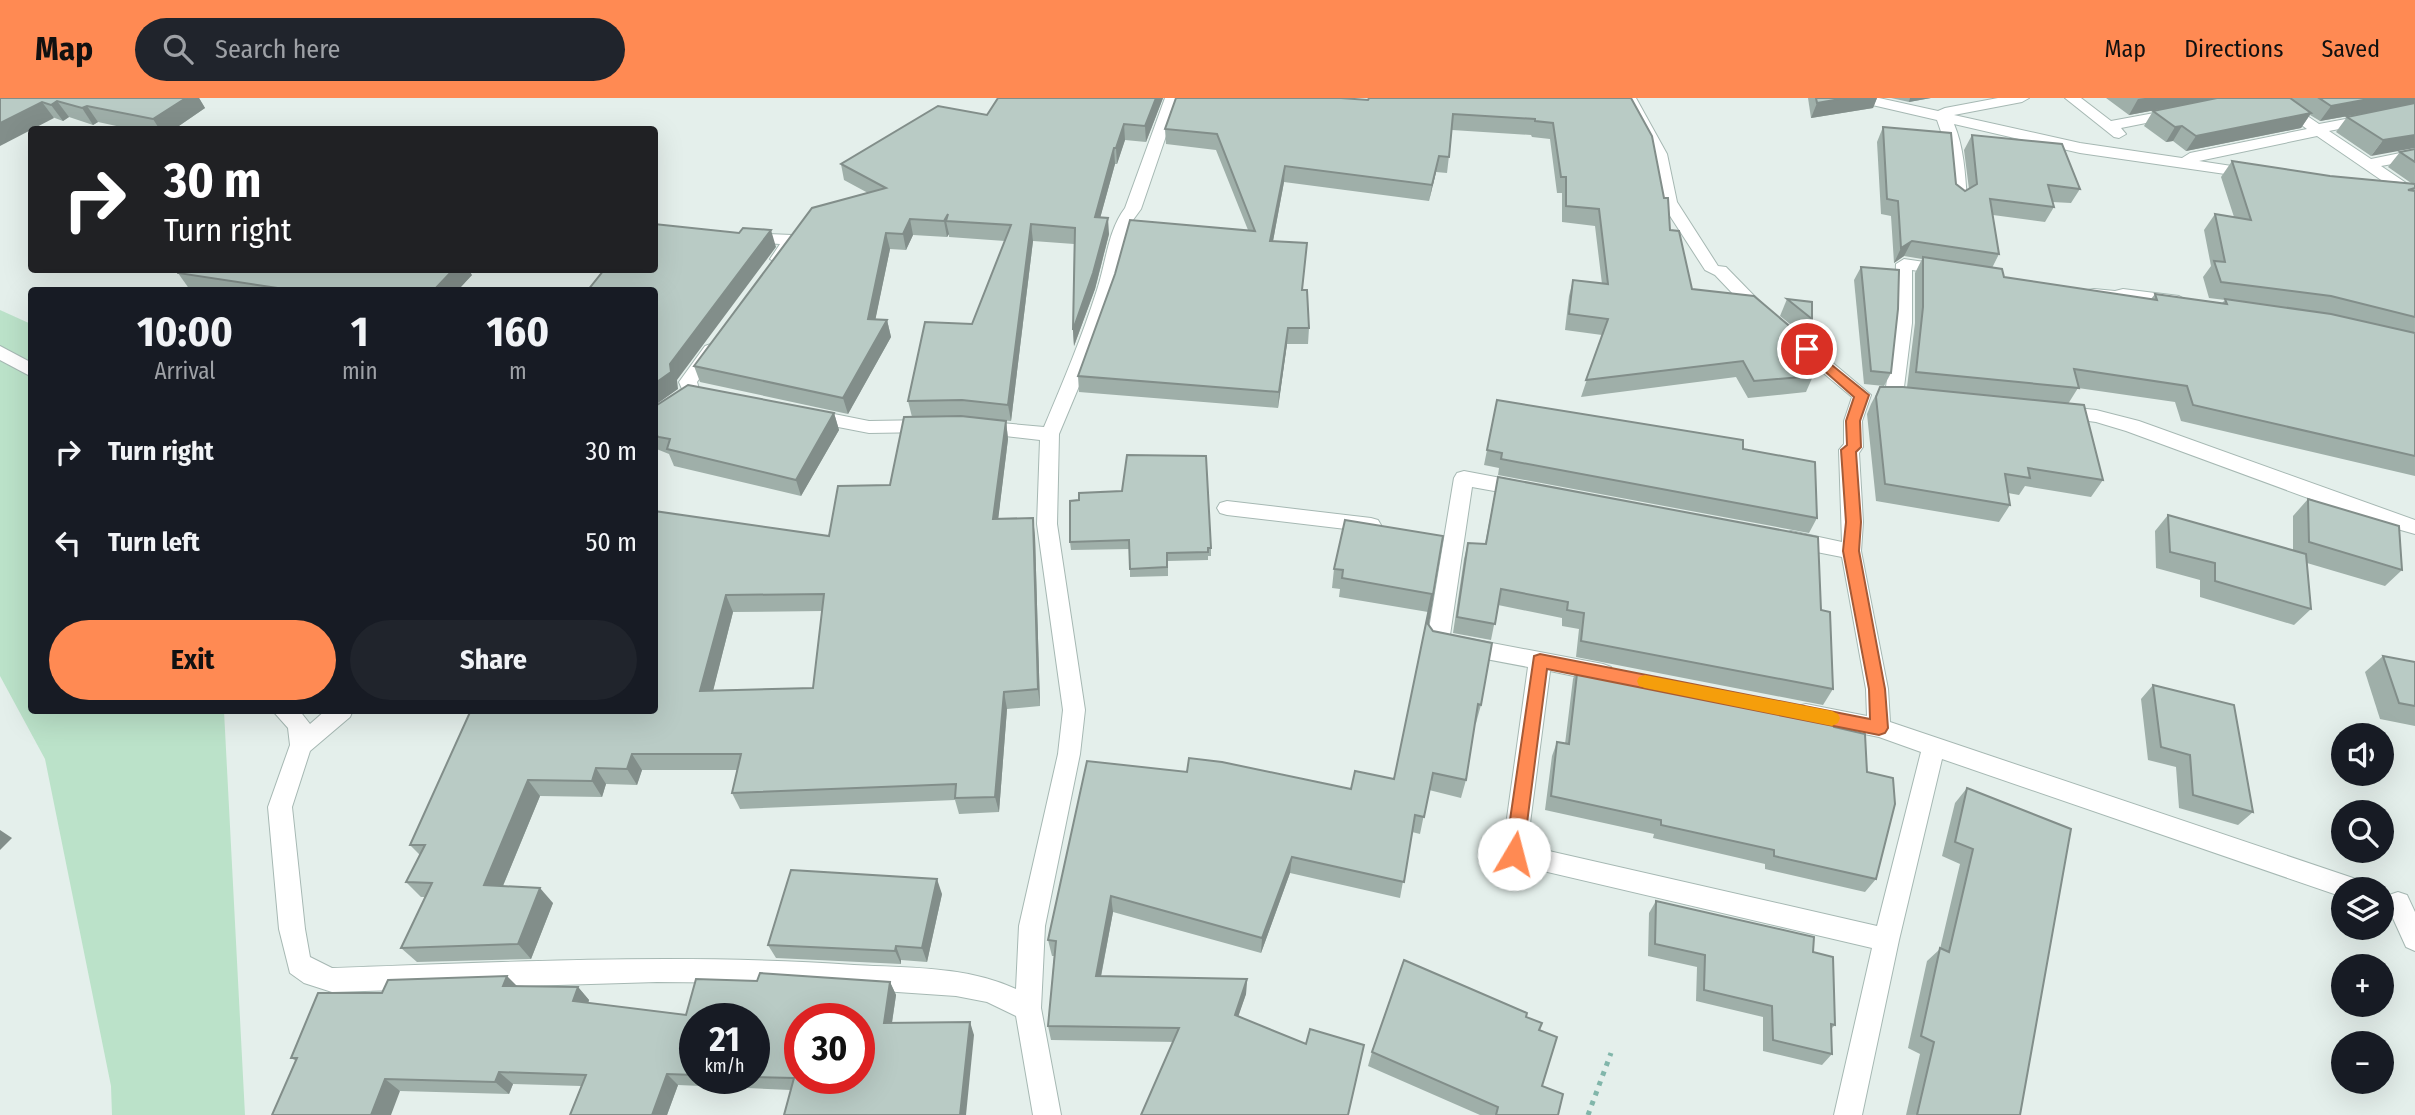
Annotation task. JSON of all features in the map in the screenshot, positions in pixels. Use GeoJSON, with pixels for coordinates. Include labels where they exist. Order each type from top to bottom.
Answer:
{"type":"FeatureCollection","features":[{"type":"Feature","properties":{"kind":"street"},"geometry":{"type":"LineString","coordinates":[[1047,1115],[1028,1008],[1032,926],[1069,754],[1074,710],[1047,524],[1050,434],[1081,360],[1106,289],[1125,219],[1133,209],[1172,98]]}},
{"type":"Feature","properties":{"kind":"street"},"geometry":{"type":"LineString","coordinates":[[1629,98],[1659,154],[1669,202],[1713,270],[1720,271],[1766,317],[1862,395],[1900,396],[1904,264],[1965,274]]}},
{"type":"Feature","properties":{"kind":"street"},"geometry":{"type":"LineString","coordinates":[[1860,98],[2080,148],[2267,175]]}},
{"type":"Feature","properties":{"kind":"street"},"geometry":{"type":"LineString","coordinates":[[1938,115],[2022,98]]}},
{"type":"Feature","properties":{"kind":"street"},"geometry":{"type":"LineString","coordinates":[[2072,98],[2149,157]]}},
{"type":"Feature","properties":{"kind":"street"},"geometry":{"type":"LineString","coordinates":[[2271,98],[2410,190]]}},
{"type":"Feature","properties":{"kind":"street"},"geometry":{"type":"LineString","coordinates":[[2178,161],[2415,110]]}},
{"type":"Feature","properties":{"kind":"street"},"geometry":{"type":"LineString","coordinates":[[2109,126],[2190,111]]}},
{"type":"Feature","properties":{"kind":"street"},"geometry":{"type":"LineString","coordinates":[[1938,115],[1950,128],[1959,199]]}},
{"type":"Feature","properties":{"kind":"street"},"geometry":{"type":"LineString","coordinates":[[2368,164],[2415,155]]}},
{"type":"Feature","properties":{"kind":"street"},"geometry":{"type":"LineString","coordinates":[[2372,190],[2410,190]]}},
{"type":"Feature","properties":{"kind":"street"},"geometry":{"type":"LineString","coordinates":[[729,237],[792,240],[768,273]]}},
{"type":"Feature","properties":{"kind":"street"},"geometry":{"type":"LineString","coordinates":[[2078,291],[2199,304]]}},
{"type":"Feature","properties":{"kind":"street"},"geometry":{"type":"LineString","coordinates":[[673,406],[697,393],[688,382],[720,338]]}},
{"type":"Feature","properties":{"kind":"street"},"geometry":{"type":"LineString","coordinates":[[0,352],[28,369]]}},
{"type":"Feature","properties":{"kind":"street"},"geometry":{"type":"LineString","coordinates":[[1862,395],[1853,421],[1854,447],[1849,450],[1853,522],[1851,551],[1877,689],[1879,728]]}},
{"type":"Feature","properties":{"kind":"street"},"geometry":{"type":"LineString","coordinates":[[2042,410],[2095,415],[2132,426],[2383,518],[2415,527]]}},
{"type":"Feature","properties":{"kind":"street"},"geometry":{"type":"LineString","coordinates":[[787,411],[869,427],[958,426],[1050,434]]}},
{"type":"Feature","properties":{"kind":"street"},"geometry":{"type":"LineString","coordinates":[[1544,493],[1464,478],[1438,641],[1622,677]]}},
{"type":"Feature","properties":{"kind":"street"},"geometry":{"type":"LineString","coordinates":[[1227,508],[1392,529]]}},
{"type":"Feature","properties":{"kind":"street"},"geometry":{"type":"LineString","coordinates":[[1429,535],[1453,539]]}},
{"type":"Feature","properties":{"kind":"street"},"geometry":{"type":"LineString","coordinates":[[1771,536],[1851,551]]}},
{"type":"Feature","properties":{"kind":"street"},"geometry":{"type":"LineString","coordinates":[[1540,661],[1514,854],[1886,940]]}},
{"type":"Feature","properties":{"kind":"street"},"geometry":{"type":"LineString","coordinates":[[1784,709],[1879,728],[1934,745],[2331,881]]}},
{"type":"Feature","properties":{"kind":"street"},"geometry":{"type":"LineString","coordinates":[[288,714],[299,724],[301,745]]}},
{"type":"Feature","properties":{"kind":"street"},"geometry":{"type":"LineString","coordinates":[[337,714],[301,745],[290,771],[281,807],[292,929],[299,964],[313,974],[332,980],[657,970],[765,971],[956,984],[989,990],[1028,1008]]}},
{"type":"Feature","properties":{"kind":"street"},"geometry":{"type":"LineString","coordinates":[[1848,1115],[1886,940],[1934,745]]}},
{"type":"Feature","properties":{"kind":"street"},"geometry":{"type":"LineString","coordinates":[[2398,902],[2415,939]]}},
{"type":"Feature","properties":{"kind":"path"},"geometry":{"type":"LineString","coordinates":[[1588,1115],[1611,1053]]}},
{"type":"Feature","properties":{"kind":"green space"},"geometry":{"type":"Polygon","coordinates":[[[0,310],[28,323],[28,714],[224,714],[245,1115],[112,1115],[111,1086],[45,759],[0,676],[0,310]]]}},
{"type":"Feature","properties":{"kind":"building"},"geometry":{"type":"Polygon","coordinates":[[[0,98],[186,98],[153,119],[87,106],[82,108],[57,101],[51,105],[42,102],[0,123],[0,98]]]}},
{"type":"Feature","properties":{"kind":"building"},"geometry":{"type":"Polygon","coordinates":[[[998,98],[1156,98],[1145,126],[1124,124],[1114,148],[1095,217],[1108,218],[1073,330],[1075,228],[1031,224],[1008,405],[962,400],[908,401],[925,322],[972,324],[1011,225],[946,221],[948,214],[944,221],[910,219],[903,234],[886,233],[868,319],[887,320],[843,398],[694,366],[812,208],[886,188],[841,164],[938,106],[987,115],[998,98]]]}},
{"type":"Feature","properties":{"kind":"building"},"geometry":{"type":"Polygon","coordinates":[[[1176,98],[1631,98],[1652,136],[1664,198],[1668,198],[1670,230],[1679,231],[1692,289],[1754,296],[1813,346],[1813,376],[1754,381],[1743,361],[1586,380],[1608,319],[1569,314],[1573,280],[1608,284],[1599,209],[1566,206],[1566,177],[1561,177],[1553,123],[1535,119],[1453,114],[1449,157],[1439,156],[1432,185],[1285,166],[1270,241],[1307,243],[1302,290],[1307,290],[1309,328],[1288,328],[1279,392],[1078,376],[1115,274],[1130,220],[1255,231],[1217,134],[1165,129],[1176,98]]]}},
{"type":"Feature","properties":{"kind":"building"},"geometry":{"type":"Polygon","coordinates":[[[1816,98],[1846,98],[1817,103],[1816,98]]]}},
{"type":"Feature","properties":{"kind":"building"},"geometry":{"type":"Polygon","coordinates":[[[2217,98],[2290,98],[2311,113],[2196,136],[2182,126],[2175,127],[2153,111],[2217,98]]]}},
{"type":"Feature","properties":{"kind":"building"},"geometry":{"type":"Polygon","coordinates":[[[2319,98],[2374,98],[2331,106],[2319,98]]]}},
{"type":"Feature","properties":{"kind":"building"},"geometry":{"type":"Polygon","coordinates":[[[2415,103],[2415,135],[2383,140],[2347,117],[2415,103]]]}},
{"type":"Feature","properties":{"kind":"building"},"geometry":{"type":"Polygon","coordinates":[[[1883,127],[1951,133],[1956,184],[1965,191],[1977,184],[1972,135],[2062,144],[2080,189],[2048,185],[2054,207],[1990,199],[1999,254],[1912,241],[1901,248],[1898,201],[1887,199],[1883,127]]]}},
{"type":"Feature","properties":{"kind":"building"},"geometry":{"type":"Polygon","coordinates":[[[2415,149],[2415,162],[2400,152],[2415,149]]]}},
{"type":"Feature","properties":{"kind":"building"},"geometry":{"type":"Polygon","coordinates":[[[2232,161],[2330,176],[2415,184],[2415,188],[2408,190],[2415,191],[2415,317],[2331,296],[2221,282],[2214,261],[2225,262],[2215,214],[2251,220],[2232,161]]]}},
{"type":"Feature","properties":{"kind":"building"},"geometry":{"type":"Polygon","coordinates":[[[658,224],[739,233],[743,228],[771,230],[670,364],[671,372],[658,381],[658,287],[590,287],[602,273],[658,273],[658,224]]]}},
{"type":"Feature","properties":{"kind":"building"},"geometry":{"type":"Polygon","coordinates":[[[1923,257],[2002,269],[2004,277],[2157,300],[2155,294],[2227,304],[2225,299],[2331,314],[2415,333],[2415,456],[2193,405],[2187,386],[2074,369],[2079,388],[1916,372],[1923,307],[1923,257]]]}},
{"type":"Feature","properties":{"kind":"building"},"geometry":{"type":"Polygon","coordinates":[[[1861,267],[1899,270],[1891,373],[1871,371],[1861,267]]]}},
{"type":"Feature","properties":{"kind":"building"},"geometry":{"type":"Polygon","coordinates":[[[178,273],[450,273],[437,287],[271,287],[178,273]]]}},
{"type":"Feature","properties":{"kind":"building"},"geometry":{"type":"Polygon","coordinates":[[[1787,299],[1812,302],[1812,319],[1787,299]]]}},
{"type":"Feature","properties":{"kind":"building"},"geometry":{"type":"Polygon","coordinates":[[[688,385],[834,413],[796,480],[667,449],[670,439],[658,437],[658,404],[688,385]]]}},
{"type":"Feature","properties":{"kind":"building"},"geometry":{"type":"Polygon","coordinates":[[[1880,387],[2084,405],[2103,480],[2028,468],[2030,478],[2005,474],[2010,505],[1885,484],[1876,397],[1880,387]]]}},
{"type":"Feature","properties":{"kind":"building"},"geometry":{"type":"Polygon","coordinates":[[[1497,400],[1743,440],[1743,449],[1815,462],[1817,518],[1501,459],[1502,453],[1487,450],[1497,400]]]}},
{"type":"Feature","properties":{"kind":"building"},"geometry":{"type":"Polygon","coordinates":[[[961,416],[1006,421],[993,519],[1033,518],[1038,689],[1004,692],[995,797],[955,798],[956,784],[732,793],[741,754],[632,754],[627,769],[596,768],[592,781],[528,780],[484,885],[540,888],[518,944],[401,948],[432,883],[406,882],[425,845],[410,845],[469,714],[658,714],[658,512],[829,536],[838,486],[890,485],[904,417],[961,416]],[[824,594],[726,595],[700,691],[813,688],[824,594]]]}},
{"type":"Feature","properties":{"kind":"building"},"geometry":{"type":"Polygon","coordinates":[[[1127,455],[1206,456],[1211,548],[1208,548],[1208,552],[1167,553],[1167,567],[1130,569],[1129,540],[1070,542],[1070,501],[1079,500],[1079,493],[1122,491],[1127,455]]]}},
{"type":"Feature","properties":{"kind":"building"},"geometry":{"type":"Polygon","coordinates":[[[1498,477],[1818,537],[1821,610],[1830,612],[1833,689],[1581,641],[1584,613],[1567,610],[1568,602],[1501,589],[1495,624],[1457,617],[1468,543],[1486,544],[1498,477]]]}},
{"type":"Feature","properties":{"kind":"building"},"geometry":{"type":"Polygon","coordinates":[[[2308,499],[2399,526],[2402,570],[2309,542],[2308,499]]]}},
{"type":"Feature","properties":{"kind":"building"},"geometry":{"type":"Polygon","coordinates":[[[2168,515],[2306,554],[2311,609],[2215,581],[2215,563],[2170,552],[2168,515]]]}},
{"type":"Feature","properties":{"kind":"building"},"geometry":{"type":"Polygon","coordinates":[[[1345,520],[1443,536],[1428,624],[1433,631],[1492,643],[1481,705],[1478,704],[1466,780],[1433,773],[1424,817],[1415,815],[1404,882],[1292,857],[1262,938],[1111,896],[1096,976],[1247,979],[1235,1015],[1306,1044],[1310,1029],[1364,1045],[1348,1115],[1141,1115],[1179,1028],[1048,1026],[1056,941],[1048,940],[1087,761],[1187,772],[1189,758],[1222,762],[1351,789],[1355,771],[1394,779],[1432,594],[1342,578],[1343,570],[1334,569],[1345,520]]]}},
{"type":"Feature","properties":{"kind":"building"},"geometry":{"type":"Polygon","coordinates":[[[2383,656],[2415,662],[2415,706],[2399,703],[2383,656]]]}},
{"type":"Feature","properties":{"kind":"building"},"geometry":{"type":"Polygon","coordinates":[[[1578,665],[1833,714],[1834,727],[1865,734],[1867,772],[1893,778],[1895,804],[1876,879],[1774,856],[1774,850],[1661,825],[1661,820],[1551,796],[1557,742],[1569,744],[1578,665]]]}},
{"type":"Feature","properties":{"kind":"building"},"geometry":{"type":"Polygon","coordinates":[[[2153,685],[2234,705],[2253,812],[2193,795],[2190,755],[2161,747],[2153,685]]]}},
{"type":"Feature","properties":{"kind":"building"},"geometry":{"type":"Polygon","coordinates":[[[1967,788],[2071,829],[2020,1115],[1917,1115],[1934,1042],[1921,1036],[1940,948],[1949,952],[1973,849],[1955,842],[1967,788]]]}},
{"type":"Feature","properties":{"kind":"building"},"geometry":{"type":"Polygon","coordinates":[[[791,870],[937,879],[922,948],[896,946],[895,951],[768,945],[791,870]]]}},
{"type":"Feature","properties":{"kind":"building"},"geometry":{"type":"Polygon","coordinates":[[[1656,901],[1814,937],[1813,952],[1833,957],[1835,1025],[1831,1024],[1832,1054],[1773,1040],[1772,1006],[1704,990],[1705,955],[1655,944],[1656,901]]]}},
{"type":"Feature","properties":{"kind":"building"},"geometry":{"type":"Polygon","coordinates":[[[1404,960],[1527,1013],[1526,1017],[1542,1023],[1539,1030],[1557,1037],[1542,1086],[1563,1094],[1558,1115],[1496,1115],[1498,1107],[1372,1052],[1404,960]]]}},
{"type":"Feature","properties":{"kind":"building"},"geometry":{"type":"Polygon","coordinates":[[[760,973],[890,982],[884,1023],[970,1022],[960,1115],[784,1115],[790,1094],[875,1094],[875,1003],[784,1003],[784,1078],[770,1077],[770,1003],[689,1003],[696,979],[757,981],[760,973]]]}},
{"type":"Feature","properties":{"kind":"building"},"geometry":{"type":"Polygon","coordinates":[[[507,976],[503,986],[578,987],[573,1001],[679,1014],[679,1074],[667,1074],[652,1115],[570,1115],[586,1075],[499,1072],[495,1082],[385,1079],[371,1115],[272,1115],[297,1058],[291,1058],[318,993],[382,993],[388,980],[507,976]]]}},
{"type":"Feature","properties":{"kind":"slow traffic"},"geometry":{"type":"LineString","coordinates":[[1645,681],[1832,718]]}},
{"type":"Feature","properties":{"kind":"route"},"geometry":{"type":"LineString","coordinates":[[1514,854],[1540,661],[1879,728],[1877,689],[1851,551],[1853,522],[1849,450],[1854,447],[1853,421],[1862,395],[1807,349]]}}]}
